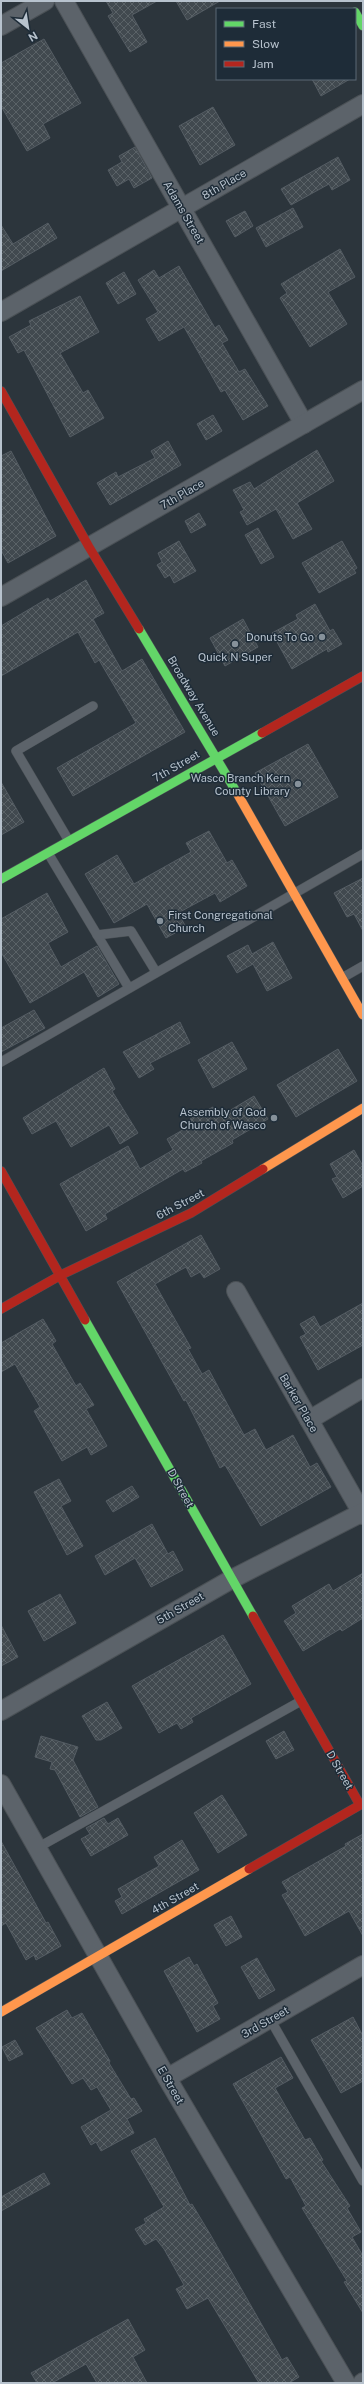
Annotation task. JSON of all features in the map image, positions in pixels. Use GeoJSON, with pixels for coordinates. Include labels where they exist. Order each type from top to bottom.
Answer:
{"type":"FeatureCollection","features":[{"type":"Feature","properties":{"kind":"street"},"geometry":{"type":"LineString","coordinates":[[1,26],[44,1]]}},
{"type":"Feature","properties":{"kind":"street","name":"Adams Street"},"geometry":{"type":"LineString","coordinates":[[64,1],[304,424]]}},
{"type":"Feature","properties":{"kind":"street"},"geometry":{"type":"LineString","coordinates":[[356,14],[363,26]]}},
{"type":"Feature","properties":{"kind":"street","name":"8th Place"},"geometry":{"type":"LineString","coordinates":[[1,312],[363,104]]}},
{"type":"Feature","properties":{"kind":"street","name":"7th Place"},"geometry":{"type":"LineString","coordinates":[[1,597],[363,390]]}},
{"type":"Feature","properties":{"kind":"street","name":"Broadway Avenue"},"geometry":{"type":"LineString","coordinates":[[1,391],[89,547],[216,756],[363,1015]]}},
{"type":"Feature","properties":{"kind":"street","name":"7th Street"},"geometry":{"type":"LineString","coordinates":[[1,879],[216,756],[363,676]]}},
{"type":"Feature","properties":{"kind":"street","name":"6th Street"},"geometry":{"type":"LineString","coordinates":[[1,1309],[61,1275],[191,1213],[363,1108]]}},
{"type":"Feature","properties":{"kind":"street","name":"D Street"},"geometry":{"type":"LineString","coordinates":[[1,1171],[360,1805]]}},
{"type":"Feature","properties":{"kind":"street","name":"Barker Place"},"geometry":{"type":"LineString","coordinates":[[236,1291],[363,1513]]}},
{"type":"Feature","properties":{"kind":"street"},"geometry":{"type":"LineString","coordinates":[[309,1420],[363,1388]]}},
{"type":"Feature","properties":{"kind":"street","name":"5th Street"},"geometry":{"type":"LineString","coordinates":[[1,1711],[232,1579],[363,1513]]}},
{"type":"Feature","properties":{"kind":"street","name":"E Street"},"geometry":{"type":"LineString","coordinates":[[1,1784],[167,2078],[346,2383]]}},
{"type":"Feature","properties":{"kind":"street","name":"4th Street"},"geometry":{"type":"LineString","coordinates":[[1,2012],[360,1805]]}},
{"type":"Feature","properties":{"kind":"street","name":"3rd Street"},"geometry":{"type":"LineString","coordinates":[[167,2078],[363,1966]]}},
{"type":"Feature","properties":{"kind":"lane"},"geometry":{"type":"LineString","coordinates":[[69,841],[16,751],[93,706]]}},
{"type":"Feature","properties":{"kind":"lane"},"geometry":{"type":"LineString","coordinates":[[48,853],[129,988]]}},
{"type":"Feature","properties":{"kind":"lane"},"geometry":{"type":"LineString","coordinates":[[1,1062],[363,854]]}},
{"type":"Feature","properties":{"kind":"lane"},"geometry":{"type":"LineString","coordinates":[[97,935],[131,931],[156,972]]}},
{"type":"Feature","properties":{"kind":"lane"},"geometry":{"type":"LineString","coordinates":[[342,978],[363,966]]}},
{"type":"Feature","properties":{"kind":"lane"},"geometry":{"type":"LineString","coordinates":[[37,1848],[301,1701]]}},
{"type":"Feature","properties":{"kind":"lane"},"geometry":{"type":"LineString","coordinates":[[270,2019],[363,2181]]}},
{"type":"Feature","properties":{"kind":"building"},"geometry":{"type":"Polygon","coordinates":[[[106,1],[157,1],[132,15],[147,42],[130,52],[108,16],[113,13],[106,1]]]}},
{"type":"Feature","properties":{"kind":"building"},"geometry":{"type":"Polygon","coordinates":[[[176,1],[220,1],[187,20],[176,1]]]}},
{"type":"Feature","properties":{"kind":"building"},"geometry":{"type":"Polygon","coordinates":[[[44,39],[81,103],[43,124],[50,138],[27,151],[1,106],[1,63],[44,39]]]}},
{"type":"Feature","properties":{"kind":"building"},"geometry":{"type":"Polygon","coordinates":[[[313,80],[348,80],[321,96],[313,80]]]}},
{"type":"Feature","properties":{"kind":"building"},"geometry":{"type":"Polygon","coordinates":[[[213,107],[235,145],[200,165],[179,126],[213,107]]]}},
{"type":"Feature","properties":{"kind":"building"},"geometry":{"type":"Polygon","coordinates":[[[135,147],[152,178],[134,188],[129,179],[117,186],[108,170],[122,162],[119,156],[135,147]]]}},
{"type":"Feature","properties":{"kind":"building"},"geometry":{"type":"Polygon","coordinates":[[[338,157],[350,180],[332,190],[329,184],[291,205],[281,189],[338,157]]]}},
{"type":"Feature","properties":{"kind":"building"},"geometry":{"type":"Polygon","coordinates":[[[293,208],[303,227],[266,247],[256,228],[293,208]]]}},
{"type":"Feature","properties":{"kind":"building"},"geometry":{"type":"Polygon","coordinates":[[[245,211],[253,226],[235,237],[226,221],[245,211]]]}},
{"type":"Feature","properties":{"kind":"building"},"geometry":{"type":"Polygon","coordinates":[[[48,223],[57,238],[1,271],[1,225],[13,244],[48,223]]]}},
{"type":"Feature","properties":{"kind":"building"},"geometry":{"type":"Polygon","coordinates":[[[340,249],[355,277],[328,292],[347,324],[310,347],[280,298],[287,293],[281,284],[340,249]]]}},
{"type":"Feature","properties":{"kind":"building"},"geometry":{"type":"Polygon","coordinates":[[[179,266],[215,328],[219,325],[228,340],[222,343],[239,372],[245,369],[268,406],[243,420],[225,390],[221,392],[184,327],[159,341],[146,319],[158,312],[138,280],[154,270],[159,278],[179,266]]]}},
{"type":"Feature","properties":{"kind":"building"},"geometry":{"type":"Polygon","coordinates":[[[124,272],[136,294],[118,304],[106,283],[124,272]]]}},
{"type":"Feature","properties":{"kind":"building"},"geometry":{"type":"Polygon","coordinates":[[[80,296],[99,332],[60,353],[83,393],[88,390],[104,418],[70,437],[24,350],[18,353],[9,337],[31,325],[29,321],[80,296]]]}},
{"type":"Feature","properties":{"kind":"building"},"geometry":{"type":"Polygon","coordinates":[[[213,415],[222,431],[206,440],[197,424],[213,415]]]}},
{"type":"Feature","properties":{"kind":"building"},"geometry":{"type":"Polygon","coordinates":[[[168,441],[181,465],[110,505],[97,483],[116,472],[118,477],[155,458],[151,451],[168,441]]]}},
{"type":"Feature","properties":{"kind":"building"},"geometry":{"type":"Polygon","coordinates":[[[317,450],[334,481],[297,503],[312,529],[293,539],[276,509],[247,525],[240,512],[244,510],[233,490],[250,482],[254,489],[317,450]]]}},
{"type":"Feature","properties":{"kind":"building"},"geometry":{"type":"Polygon","coordinates":[[[11,451],[56,536],[8,563],[1,550],[1,456],[11,451]]]}},
{"type":"Feature","properties":{"kind":"building"},"geometry":{"type":"Polygon","coordinates":[[[199,513],[206,525],[191,533],[185,521],[199,513]]]}},
{"type":"Feature","properties":{"kind":"building"},"geometry":{"type":"Polygon","coordinates":[[[258,528],[274,557],[261,564],[245,535],[258,528]]]}},
{"type":"Feature","properties":{"kind":"building"},"geometry":{"type":"Polygon","coordinates":[[[179,541],[196,571],[174,583],[170,575],[165,578],[157,565],[162,562],[158,553],[179,541]]]}},
{"type":"Feature","properties":{"kind":"building"},"geometry":{"type":"Polygon","coordinates":[[[342,541],[357,568],[354,570],[356,573],[319,593],[302,563],[342,541]]]}},
{"type":"Feature","properties":{"kind":"building"},"geometry":{"type":"Polygon","coordinates":[[[86,580],[104,613],[93,619],[122,671],[142,659],[185,732],[73,796],[57,768],[136,723],[99,660],[95,663],[78,632],[1,676],[1,626],[48,598],[50,601],[86,580]]]}},
{"type":"Feature","properties":{"kind":"building"},"geometry":{"type":"Polygon","coordinates":[[[315,604],[330,631],[333,629],[342,644],[328,652],[327,649],[292,669],[272,633],[298,619],[296,615],[315,604]]]}},
{"type":"Feature","properties":{"kind":"building"},"geometry":{"type":"Polygon","coordinates":[[[243,619],[258,647],[225,666],[210,638],[243,619]]]}},
{"type":"Feature","properties":{"kind":"building"},"geometry":{"type":"Polygon","coordinates":[[[308,744],[338,797],[285,826],[255,773],[308,744]]]}},
{"type":"Feature","properties":{"kind":"building"},"geometry":{"type":"Polygon","coordinates":[[[1,782],[24,822],[1,835],[1,782]]]}},
{"type":"Feature","properties":{"kind":"building"},"geometry":{"type":"Polygon","coordinates":[[[209,831],[227,863],[232,860],[247,886],[220,902],[215,893],[178,913],[186,927],[166,938],[147,904],[114,923],[85,874],[117,855],[134,884],[191,852],[186,843],[209,831]]]}},
{"type":"Feature","properties":{"kind":"building"},"geometry":{"type":"Polygon","coordinates":[[[363,878],[363,931],[354,914],[347,917],[334,893],[363,878]]]}},
{"type":"Feature","properties":{"kind":"building"},"geometry":{"type":"Polygon","coordinates":[[[47,893],[68,932],[48,943],[61,967],[97,946],[119,984],[98,997],[84,972],[30,1003],[1,952],[1,919],[47,893]]]}},
{"type":"Feature","properties":{"kind":"building"},"geometry":{"type":"Polygon","coordinates":[[[273,942],[292,978],[267,991],[253,964],[237,973],[227,956],[248,945],[252,954],[273,942]]]}},
{"type":"Feature","properties":{"kind":"building"},"geometry":{"type":"Polygon","coordinates":[[[34,1010],[45,1028],[1,1052],[1,1028],[34,1010]]]}},
{"type":"Feature","properties":{"kind":"building"},"geometry":{"type":"Polygon","coordinates":[[[180,1022],[190,1043],[150,1063],[154,1069],[139,1078],[123,1052],[180,1022]]]}},
{"type":"Feature","properties":{"kind":"building"},"geometry":{"type":"Polygon","coordinates":[[[232,1042],[247,1069],[213,1088],[198,1060],[232,1042]]]}},
{"type":"Feature","properties":{"kind":"building"},"geometry":{"type":"Polygon","coordinates":[[[338,1049],[357,1081],[296,1117],[277,1085],[338,1049]]]}},
{"type":"Feature","properties":{"kind":"building"},"geometry":{"type":"Polygon","coordinates":[[[104,1068],[115,1089],[112,1091],[138,1133],[120,1144],[109,1125],[71,1147],[56,1121],[32,1134],[23,1118],[104,1068]]]}},
{"type":"Feature","properties":{"kind":"building"},"geometry":{"type":"Polygon","coordinates":[[[254,1096],[268,1119],[232,1140],[233,1143],[201,1161],[202,1163],[185,1172],[183,1169],[105,1214],[107,1219],[86,1231],[60,1184],[128,1146],[140,1169],[173,1150],[167,1139],[193,1124],[190,1119],[213,1107],[219,1117],[254,1096]]]}},
{"type":"Feature","properties":{"kind":"building"},"geometry":{"type":"Polygon","coordinates":[[[354,1150],[363,1166],[363,1186],[343,1198],[332,1179],[337,1177],[330,1164],[354,1150]]]}},
{"type":"Feature","properties":{"kind":"building"},"geometry":{"type":"Polygon","coordinates":[[[201,1235],[220,1269],[204,1278],[200,1272],[191,1277],[186,1267],[155,1284],[191,1348],[188,1349],[202,1374],[209,1370],[244,1435],[255,1429],[266,1450],[293,1435],[310,1467],[317,1463],[331,1487],[261,1526],[225,1465],[220,1468],[186,1400],[184,1401],[117,1282],[201,1235]]]}},
{"type":"Feature","properties":{"kind":"building"},"geometry":{"type":"Polygon","coordinates":[[[363,1303],[363,1345],[318,1370],[300,1337],[306,1334],[300,1324],[314,1316],[320,1327],[363,1303]]]}},
{"type":"Feature","properties":{"kind":"building"},"geometry":{"type":"Polygon","coordinates":[[[43,1319],[56,1341],[52,1344],[76,1386],[80,1383],[94,1405],[86,1409],[107,1446],[91,1455],[87,1447],[62,1461],[34,1411],[40,1407],[15,1364],[1,1372],[1,1343],[43,1319]]]}},
{"type":"Feature","properties":{"kind":"building"},"geometry":{"type":"Polygon","coordinates":[[[59,1479],[71,1501],[61,1506],[83,1546],[67,1555],[34,1492],[59,1479]]]}},
{"type":"Feature","properties":{"kind":"building"},"geometry":{"type":"Polygon","coordinates":[[[132,1486],[139,1497],[113,1512],[106,1501],[132,1486]]]}},
{"type":"Feature","properties":{"kind":"building"},"geometry":{"type":"Polygon","coordinates":[[[152,1524],[168,1554],[173,1551],[183,1570],[151,1587],[135,1558],[105,1575],[95,1556],[152,1524]]]}},
{"type":"Feature","properties":{"kind":"building"},"geometry":{"type":"Polygon","coordinates":[[[363,1573],[363,1618],[342,1631],[340,1629],[303,1651],[284,1621],[296,1613],[292,1606],[329,1584],[333,1591],[363,1573]]]}},
{"type":"Feature","properties":{"kind":"building"},"geometry":{"type":"Polygon","coordinates":[[[60,1594],[76,1623],[44,1641],[28,1611],[60,1594]]]}},
{"type":"Feature","properties":{"kind":"building"},"geometry":{"type":"Polygon","coordinates":[[[1,1625],[18,1657],[1,1666],[1,1625]]]}},
{"type":"Feature","properties":{"kind":"building"},"geometry":{"type":"Polygon","coordinates":[[[223,1635],[251,1684],[191,1718],[193,1722],[181,1729],[177,1723],[159,1733],[132,1686],[223,1635]]]}},
{"type":"Feature","properties":{"kind":"building"},"geometry":{"type":"Polygon","coordinates":[[[107,1702],[122,1728],[101,1740],[96,1740],[82,1716],[107,1702]]]}},
{"type":"Feature","properties":{"kind":"building"},"geometry":{"type":"Polygon","coordinates":[[[284,1731],[294,1750],[276,1759],[266,1741],[284,1731]]]}},
{"type":"Feature","properties":{"kind":"building"},"geometry":{"type":"Polygon","coordinates":[[[41,1736],[78,1747],[73,1760],[98,1807],[80,1817],[55,1770],[50,1769],[52,1762],[35,1757],[41,1736]]]}},
{"type":"Feature","properties":{"kind":"building"},"geometry":{"type":"Polygon","coordinates":[[[222,1795],[247,1835],[218,1853],[194,1813],[222,1795]]]}},
{"type":"Feature","properties":{"kind":"building"},"geometry":{"type":"Polygon","coordinates":[[[104,1818],[108,1824],[118,1818],[128,1835],[91,1856],[81,1839],[90,1834],[86,1828],[104,1818]]]}},
{"type":"Feature","properties":{"kind":"building"},"geometry":{"type":"Polygon","coordinates":[[[363,1834],[363,1936],[349,1911],[305,1936],[282,1895],[288,1892],[282,1882],[346,1846],[345,1844],[363,1834]]]}},
{"type":"Feature","properties":{"kind":"building"},"geometry":{"type":"Polygon","coordinates":[[[182,1840],[199,1870],[122,1914],[115,1901],[122,1897],[118,1889],[159,1866],[154,1857],[182,1840]]]}},
{"type":"Feature","properties":{"kind":"building"},"geometry":{"type":"Polygon","coordinates":[[[1,1841],[46,1923],[48,1922],[61,1946],[36,1960],[34,1955],[26,1960],[6,1923],[1,1926],[1,1841]]]}},
{"type":"Feature","properties":{"kind":"building"},"geometry":{"type":"Polygon","coordinates":[[[231,1916],[242,1937],[226,1946],[214,1925],[231,1916]]]}},
{"type":"Feature","properties":{"kind":"building"},"geometry":{"type":"Polygon","coordinates":[[[189,1957],[194,1966],[197,1964],[218,2003],[213,2006],[220,2019],[197,2032],[164,1971],[189,1957]]]}},
{"type":"Feature","properties":{"kind":"building"},"geometry":{"type":"Polygon","coordinates":[[[257,1958],[275,1990],[259,1999],[241,1967],[257,1958]]]}},
{"type":"Feature","properties":{"kind":"building"},"geometry":{"type":"Polygon","coordinates":[[[67,2010],[72,2018],[82,2013],[110,2061],[109,2063],[131,2099],[134,2098],[142,2111],[127,2119],[134,2133],[101,2151],[96,2142],[91,2145],[81,2127],[111,2110],[97,2087],[91,2090],[83,2078],[72,2084],[36,2028],[67,2010]]]}},
{"type":"Feature","properties":{"kind":"building"},"geometry":{"type":"Polygon","coordinates":[[[353,2017],[363,2036],[363,2081],[341,2093],[311,2040],[353,2017]]]}},
{"type":"Feature","properties":{"kind":"building"},"geometry":{"type":"Polygon","coordinates":[[[15,2040],[23,2054],[9,2061],[2,2047],[15,2040]]]}},
{"type":"Feature","properties":{"kind":"building"},"geometry":{"type":"Polygon","coordinates":[[[281,2057],[293,2078],[275,2088],[305,2140],[310,2138],[323,2160],[321,2161],[350,2206],[347,2208],[361,2232],[352,2237],[363,2256],[363,2313],[344,2282],[347,2281],[302,2208],[306,2206],[290,2177],[286,2179],[233,2084],[281,2057]]]}},
{"type":"Feature","properties":{"kind":"building"},"geometry":{"type":"Polygon","coordinates":[[[155,2138],[190,2205],[192,2204],[210,2234],[282,2360],[287,2357],[299,2377],[289,2383],[259,2383],[208,2298],[187,2309],[176,2289],[184,2285],[164,2249],[156,2239],[145,2245],[135,2229],[146,2223],[144,2219],[164,2207],[131,2151],[155,2138]]]}},
{"type":"Feature","properties":{"kind":"building"},"geometry":{"type":"Polygon","coordinates":[[[44,2173],[50,2184],[1,2211],[1,2197],[44,2173]]]}},
{"type":"Feature","properties":{"kind":"building"},"geometry":{"type":"Polygon","coordinates":[[[128,2319],[145,2350],[133,2357],[147,2383],[97,2383],[86,2364],[52,2383],[37,2383],[31,2373],[128,2319]]]}},
{"type":"Feature","properties":{"kind":"traffic: fast"},"geometry":{"type":"LineString","coordinates":[[356,14],[363,26]]}},
{"type":"Feature","properties":{"kind":"traffic: fast"},"geometry":{"type":"LineString","coordinates":[[139,629],[237,793]]}},
{"type":"Feature","properties":{"kind":"traffic: fast"},"geometry":{"type":"LineString","coordinates":[[1,879],[262,733]]}},
{"type":"Feature","properties":{"kind":"traffic: fast"},"geometry":{"type":"LineString","coordinates":[[85,1320],[253,1616]]}},
{"type":"Feature","properties":{"kind":"traffic: slow"},"geometry":{"type":"LineString","coordinates":[[237,793],[363,1015]]}},
{"type":"Feature","properties":{"kind":"traffic: slow"},"geometry":{"type":"LineString","coordinates":[[263,1169],[363,1108]]}},
{"type":"Feature","properties":{"kind":"traffic: slow"},"geometry":{"type":"LineString","coordinates":[[1,2012],[249,1869]]}},
{"type":"Feature","properties":{"kind":"traffic: jam"},"geometry":{"type":"LineString","coordinates":[[1,391],[89,547],[139,629]]}},
{"type":"Feature","properties":{"kind":"traffic: jam"},"geometry":{"type":"LineString","coordinates":[[262,733],[363,676]]}},
{"type":"Feature","properties":{"kind":"traffic: jam"},"geometry":{"type":"LineString","coordinates":[[1,1309],[61,1275],[191,1213],[263,1169]]}},
{"type":"Feature","properties":{"kind":"traffic: jam"},"geometry":{"type":"LineString","coordinates":[[1,1171],[85,1320]]}},
{"type":"Feature","properties":{"kind":"traffic: jam"},"geometry":{"type":"LineString","coordinates":[[249,1869],[360,1805],[253,1616]]}},
{"type":"Feature","properties":{"kind":"place","name":"Donuts To Go"},"geometry":{"type":"Point","coordinates":[322,637]}},
{"type":"Feature","properties":{"kind":"place","name":"Quick N Super"},"geometry":{"type":"Point","coordinates":[235,644]}},
{"type":"Feature","properties":{"kind":"place","name":"Wasco Branch Kern County Library"},"geometry":{"type":"Point","coordinates":[298,784]}},
{"type":"Feature","properties":{"kind":"place","name":"First Congregational Church"},"geometry":{"type":"Point","coordinates":[160,921]}},
{"type":"Feature","properties":{"kind":"place","name":"Assembly of God Church of Wasco"},"geometry":{"type":"Point","coordinates":[274,1118]}}]}
